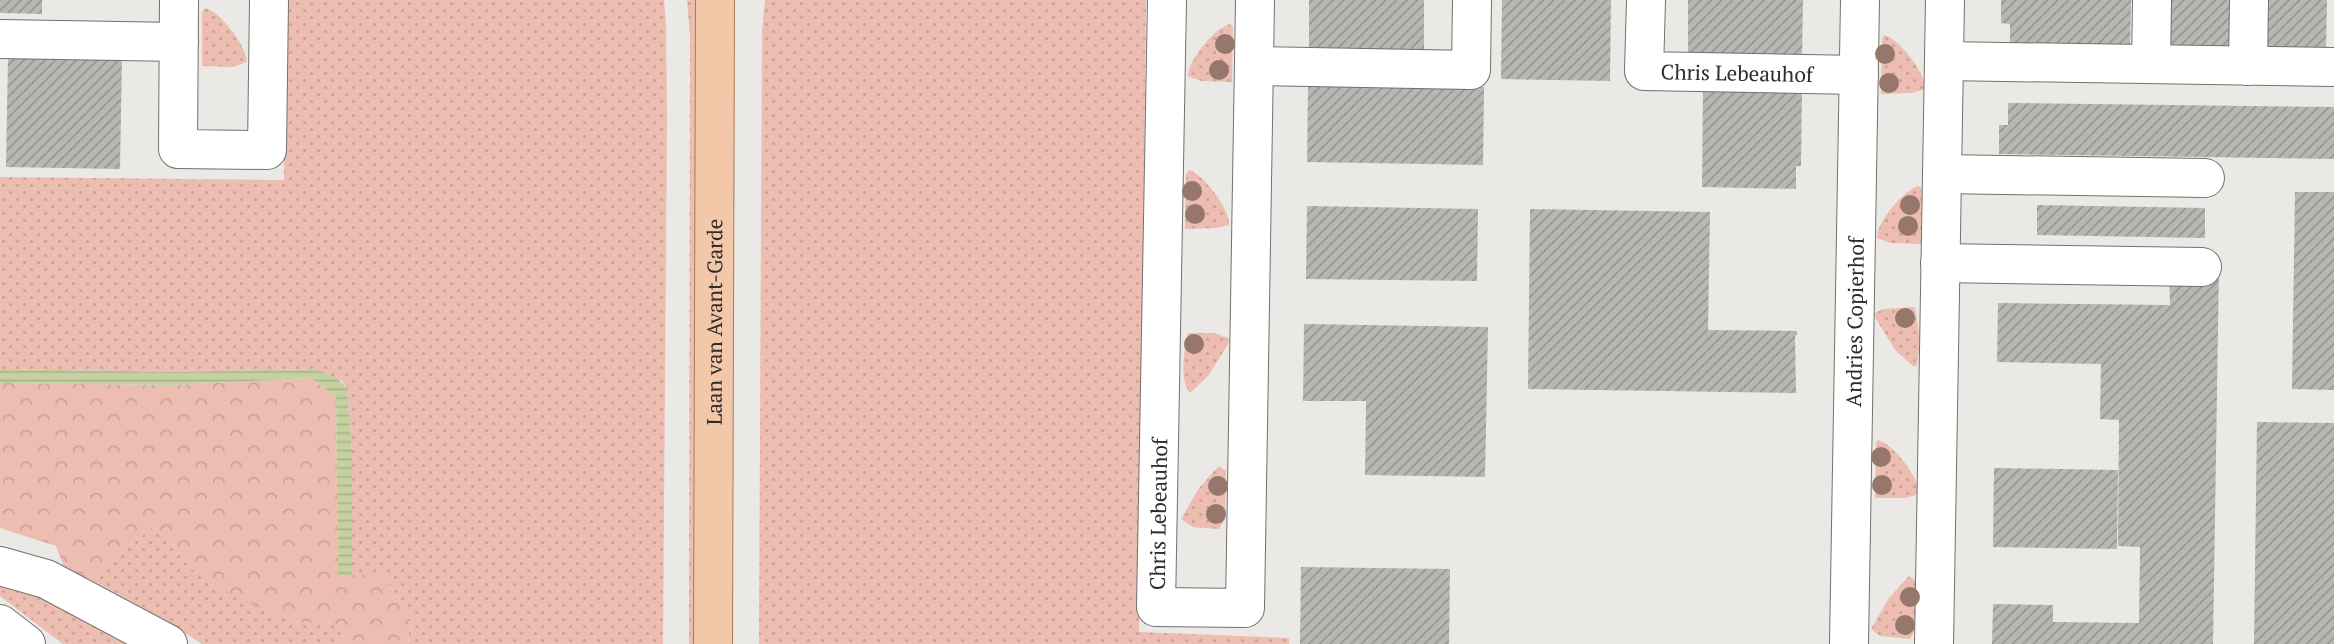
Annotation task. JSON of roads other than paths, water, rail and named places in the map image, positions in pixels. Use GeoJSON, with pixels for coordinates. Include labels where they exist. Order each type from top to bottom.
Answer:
{"type":"FeatureCollection","features":[{"type":"Feature","properties":{"kind":"main road","name":"Laan van Avant-Garde"},"geometry":{"type":"LineString","coordinates":[[713,644],[715,0]]}},
{"type":"Feature","properties":{"kind":"street"},"geometry":{"type":"LineString","coordinates":[[179,0],[178,149],[267,150],[269,0]]}},
{"type":"Feature","properties":{"kind":"street","name":"Chris Lebeauhof"},"geometry":{"type":"LineString","coordinates":[[1167,0],[1156,607],[1245,608],[1255,0]]}},
{"type":"Feature","properties":{"kind":"street"},"geometry":{"type":"LineString","coordinates":[[1254,66],[1471,70],[1472,0]]}},
{"type":"Feature","properties":{"kind":"street","name":"Chris Lebeauhof"},"geometry":{"type":"LineString","coordinates":[[1646,0],[1644,71],[1859,75]]}},
{"type":"Feature","properties":{"kind":"street","name":"Andries Copierhof"},"geometry":{"type":"LineString","coordinates":[[1849,644],[1860,0]]}},
{"type":"Feature","properties":{"kind":"street"},"geometry":{"type":"LineString","coordinates":[[1934,644],[1945,0]]}},
{"type":"Feature","properties":{"kind":"street"},"geometry":{"type":"LineString","coordinates":[[2151,64],[2152,0]]}},
{"type":"Feature","properties":{"kind":"street"},"geometry":{"type":"LineString","coordinates":[[2248,66],[2249,0]]}},
{"type":"Feature","properties":{"kind":"street"},"geometry":{"type":"LineString","coordinates":[[0,39],[179,42]]}},
{"type":"Feature","properties":{"kind":"street"},"geometry":{"type":"LineString","coordinates":[[1944,61],[2334,67]]}},
{"type":"Feature","properties":{"kind":"street"},"geometry":{"type":"LineString","coordinates":[[1942,174],[2205,178]]}},
{"type":"Feature","properties":{"kind":"street"},"geometry":{"type":"LineString","coordinates":[[1940,263],[2202,267]]}},
{"type":"Feature","properties":{"kind":"street"},"geometry":{"type":"LineString","coordinates":[[0,566],[46,579],[168,644]]}},
{"type":"Feature","properties":{"kind":"street"},"geometry":{"type":"LineString","coordinates":[[0,624],[26,644]]}}]}
